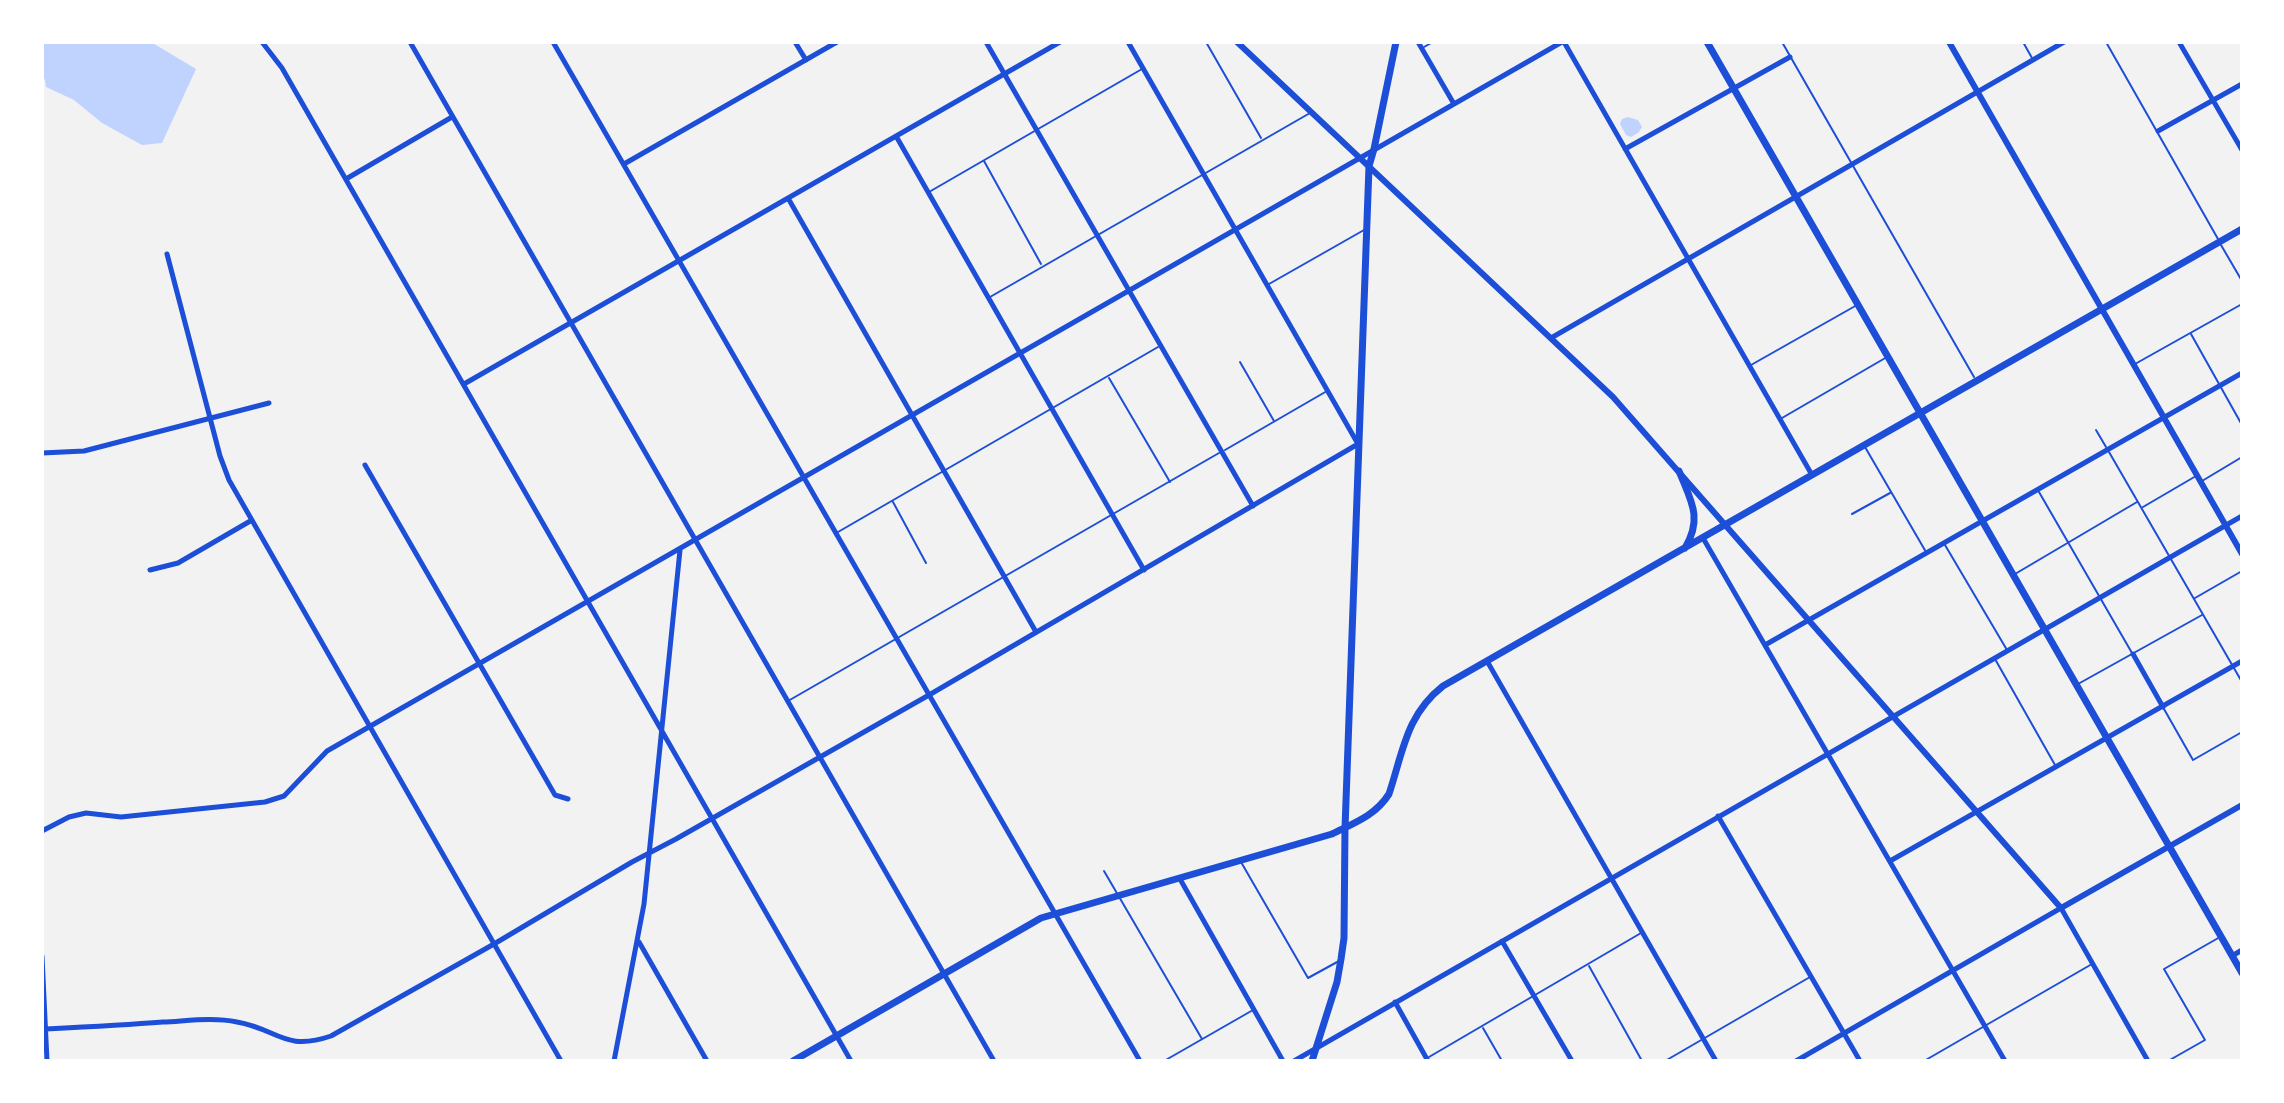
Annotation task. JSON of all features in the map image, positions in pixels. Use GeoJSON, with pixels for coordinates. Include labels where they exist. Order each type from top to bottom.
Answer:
{"type":"FeatureCollection","features":[{"type":"Feature","properties":{"kind":"main road"},"geometry":{"type":"LineString","coordinates":[[1312,1061],[1337,982],[1344,938],[1365,230],[1369,166],[1396,42]]}},
{"type":"Feature","properties":{"kind":"main road"},"geometry":{"type":"LineString","coordinates":[[1707,42],[2242,973]]}},
{"type":"Feature","properties":{"kind":"main road"},"geometry":{"type":"LineString","coordinates":[[793,1061],[1041,918],[1332,834],[1368,817],[1389,794],[1410,726],[1424,703],[1443,686],[2242,229]]}},
{"type":"Feature","properties":{"kind":"main road"},"geometry":{"type":"LineString","coordinates":[[1679,471],[1695,520],[1694,533],[1685,548]]}},
{"type":"Feature","properties":{"kind":"street"},"geometry":{"type":"LineString","coordinates":[[262,42],[282,68],[851,1061]]}},
{"type":"Feature","properties":{"kind":"street"},"geometry":{"type":"LineString","coordinates":[[410,42],[994,1061]]}},
{"type":"Feature","properties":{"kind":"street"},"geometry":{"type":"LineString","coordinates":[[553,42],[1140,1061]]}},
{"type":"Feature","properties":{"kind":"street"},"geometry":{"type":"LineString","coordinates":[[795,42],[806,60]]}},
{"type":"Feature","properties":{"kind":"street"},"geometry":{"type":"LineString","coordinates":[[624,164],[837,42]]}},
{"type":"Feature","properties":{"kind":"street"},"geometry":{"type":"LineString","coordinates":[[986,42],[1253,506]]}},
{"type":"Feature","properties":{"kind":"street"},"geometry":{"type":"LineString","coordinates":[[464,384],[1060,42]]}},
{"type":"Feature","properties":{"kind":"street"},"geometry":{"type":"LineString","coordinates":[[46,1029],[228,1020],[259,1028],[283,1039],[303,1042],[331,1036],[929,695],[1358,444],[1128,42]]}},
{"type":"Feature","properties":{"kind":"street"},"geometry":{"type":"LineString","coordinates":[[1237,42],[1613,397],[2061,908],[2148,1061]]}},
{"type":"Feature","properties":{"kind":"street"},"geometry":{"type":"LineString","coordinates":[[1418,42],[1454,104]]}},
{"type":"Feature","properties":{"kind":"street"},"geometry":{"type":"LineString","coordinates":[[42,831],[69,817],[86,813],[121,817],[274,800],[284,796],[327,751],[1563,42],[1812,475]]}},
{"type":"Feature","properties":{"kind":"street"},"geometry":{"type":"LineString","coordinates":[[1949,42],[2242,554]]}},
{"type":"Feature","properties":{"kind":"street"},"geometry":{"type":"LineString","coordinates":[[1551,338],[2064,42]]}},
{"type":"Feature","properties":{"kind":"street"},"geometry":{"type":"LineString","coordinates":[[2179,42],[2242,150]]}},
{"type":"Feature","properties":{"kind":"street"},"geometry":{"type":"LineString","coordinates":[[1625,149],[1790,57]]}},
{"type":"Feature","properties":{"kind":"street"},"geometry":{"type":"LineString","coordinates":[[2158,131],[2242,84]]}},
{"type":"Feature","properties":{"kind":"street"},"geometry":{"type":"LineString","coordinates":[[346,179],[452,117]]}},
{"type":"Feature","properties":{"kind":"street"},"geometry":{"type":"LineString","coordinates":[[896,136],[1144,570]]}},
{"type":"Feature","properties":{"kind":"street"},"geometry":{"type":"LineString","coordinates":[[788,198],[1036,632]]}},
{"type":"Feature","properties":{"kind":"street"},"geometry":{"type":"LineString","coordinates":[[167,254],[229,480],[561,1061]]}},
{"type":"Feature","properties":{"kind":"street"},"geometry":{"type":"LineString","coordinates":[[1765,645],[2242,373]]}},
{"type":"Feature","properties":{"kind":"street"},"geometry":{"type":"LineString","coordinates":[[42,453],[84,451],[269,403]]}},
{"type":"Feature","properties":{"kind":"street"},"geometry":{"type":"LineString","coordinates":[[365,465],[555,795],[568,799]]}},
{"type":"Feature","properties":{"kind":"street"},"geometry":{"type":"LineString","coordinates":[[1294,1061],[2242,516]]}},
{"type":"Feature","properties":{"kind":"street"},"geometry":{"type":"LineString","coordinates":[[150,570],[178,563],[252,520]]}},
{"type":"Feature","properties":{"kind":"street"},"geometry":{"type":"LineString","coordinates":[[1703,538],[2005,1061]]}},
{"type":"Feature","properties":{"kind":"street"},"geometry":{"type":"LineString","coordinates":[[614,1061],[638,941],[650,853],[680,549]]}},
{"type":"Feature","properties":{"kind":"street"},"geometry":{"type":"LineString","coordinates":[[2133,654],[2163,707]]}},
{"type":"Feature","properties":{"kind":"street"},"geometry":{"type":"LineString","coordinates":[[1487,661],[1716,1061]]}},
{"type":"Feature","properties":{"kind":"street"},"geometry":{"type":"LineString","coordinates":[[1890,861],[2242,661]]}},
{"type":"Feature","properties":{"kind":"street"},"geometry":{"type":"LineString","coordinates":[[1796,1061],[2242,805]]}},
{"type":"Feature","properties":{"kind":"street"},"geometry":{"type":"LineString","coordinates":[[1718,816],[1860,1061]]}},
{"type":"Feature","properties":{"kind":"street"},"geometry":{"type":"LineString","coordinates":[[1180,879],[1283,1061]]}},
{"type":"Feature","properties":{"kind":"street"},"geometry":{"type":"LineString","coordinates":[[638,941],[707,1061]]}},
{"type":"Feature","properties":{"kind":"street"},"geometry":{"type":"LineString","coordinates":[[1502,941],[1572,1061]]}},
{"type":"Feature","properties":{"kind":"street"},"geometry":{"type":"LineString","coordinates":[[2232,956],[2242,950]]}},
{"type":"Feature","properties":{"kind":"street"},"geometry":{"type":"LineString","coordinates":[[42,956],[47,1061]]}},
{"type":"Feature","properties":{"kind":"street"},"geometry":{"type":"LineString","coordinates":[[1395,1002],[1428,1060]]}},
{"type":"Feature","properties":{"kind":"lane"},"geometry":{"type":"LineString","coordinates":[[1206,42],[1262,140]]}},
{"type":"Feature","properties":{"kind":"lane"},"geometry":{"type":"LineString","coordinates":[[1422,49],[1433,42]]}},
{"type":"Feature","properties":{"kind":"lane"},"geometry":{"type":"LineString","coordinates":[[1782,42],[1977,381]]}},
{"type":"Feature","properties":{"kind":"lane"},"geometry":{"type":"LineString","coordinates":[[2023,42],[2033,60]]}},
{"type":"Feature","properties":{"kind":"lane"},"geometry":{"type":"LineString","coordinates":[[2106,42],[2242,281]]}},
{"type":"Feature","properties":{"kind":"lane"},"geometry":{"type":"LineString","coordinates":[[928,192],[1143,68]]}},
{"type":"Feature","properties":{"kind":"lane"},"geometry":{"type":"LineString","coordinates":[[988,297],[1311,112]]}},
{"type":"Feature","properties":{"kind":"lane"},"geometry":{"type":"LineString","coordinates":[[983,160],[1043,266]]}},
{"type":"Feature","properties":{"kind":"lane"},"geometry":{"type":"LineString","coordinates":[[1267,285],[1365,230]]}},
{"type":"Feature","properties":{"kind":"lane"},"geometry":{"type":"LineString","coordinates":[[2134,365],[2242,304]]}},
{"type":"Feature","properties":{"kind":"lane"},"geometry":{"type":"LineString","coordinates":[[1750,366],[1858,305]]}},
{"type":"Feature","properties":{"kind":"lane"},"geometry":{"type":"LineString","coordinates":[[2190,333],[2242,425]]}},
{"type":"Feature","properties":{"kind":"lane"},"geometry":{"type":"LineString","coordinates":[[837,532],[1161,345]]}},
{"type":"Feature","properties":{"kind":"lane"},"geometry":{"type":"LineString","coordinates":[[1780,419],[1888,356]]}},
{"type":"Feature","properties":{"kind":"lane"},"geometry":{"type":"LineString","coordinates":[[1240,362],[1274,422]]}},
{"type":"Feature","properties":{"kind":"lane"},"geometry":{"type":"LineString","coordinates":[[1109,377],[1170,482]]}},
{"type":"Feature","properties":{"kind":"lane"},"geometry":{"type":"LineString","coordinates":[[788,701],[1328,391]]}},
{"type":"Feature","properties":{"kind":"lane"},"geometry":{"type":"LineString","coordinates":[[2096,430],[2242,682]]}},
{"type":"Feature","properties":{"kind":"lane"},"geometry":{"type":"LineString","coordinates":[[1864,446],[1927,554]]}},
{"type":"Feature","properties":{"kind":"lane"},"geometry":{"type":"LineString","coordinates":[[2142,508],[2242,457]]}},
{"type":"Feature","properties":{"kind":"lane"},"geometry":{"type":"LineString","coordinates":[[2038,490],[2133,654]]}},
{"type":"Feature","properties":{"kind":"lane"},"geometry":{"type":"LineString","coordinates":[[1852,514],[1891,492]]}},
{"type":"Feature","properties":{"kind":"lane"},"geometry":{"type":"LineString","coordinates":[[892,501],[926,563]]}},
{"type":"Feature","properties":{"kind":"lane"},"geometry":{"type":"LineString","coordinates":[[2014,575],[2138,501]]}},
{"type":"Feature","properties":{"kind":"lane"},"geometry":{"type":"LineString","coordinates":[[1945,544],[2007,651]]}},
{"type":"Feature","properties":{"kind":"lane"},"geometry":{"type":"LineString","coordinates":[[2194,599],[2242,571]]}},
{"type":"Feature","properties":{"kind":"lane"},"geometry":{"type":"LineString","coordinates":[[2076,686],[2203,614]]}},
{"type":"Feature","properties":{"kind":"lane"},"geometry":{"type":"LineString","coordinates":[[1995,658],[2056,767]]}},
{"type":"Feature","properties":{"kind":"lane"},"geometry":{"type":"LineString","coordinates":[[2163,707],[2193,760],[2242,732]]}},
{"type":"Feature","properties":{"kind":"lane"},"geometry":{"type":"LineString","coordinates":[[1240,861],[1308,978],[1341,959]]}},
{"type":"Feature","properties":{"kind":"lane"},"geometry":{"type":"LineString","coordinates":[[1104,871],[1202,1039]]}},
{"type":"Feature","properties":{"kind":"lane"},"geometry":{"type":"LineString","coordinates":[[1428,1060],[1642,933]]}},
{"type":"Feature","properties":{"kind":"lane"},"geometry":{"type":"LineString","coordinates":[[2168,1061],[2205,1040],[2164,969],[2221,936]]}},
{"type":"Feature","properties":{"kind":"lane"},"geometry":{"type":"LineString","coordinates":[[1588,964],[1642,1061]]}},
{"type":"Feature","properties":{"kind":"lane"},"geometry":{"type":"LineString","coordinates":[[1924,1061],[2093,964]]}},
{"type":"Feature","properties":{"kind":"lane"},"geometry":{"type":"LineString","coordinates":[[1665,1061],[1811,976]]}},
{"type":"Feature","properties":{"kind":"lane"},"geometry":{"type":"LineString","coordinates":[[1164,1061],[1254,1009]]}},
{"type":"Feature","properties":{"kind":"lane"},"geometry":{"type":"LineString","coordinates":[[1482,1026],[1502,1061]]}},
{"type":"Feature","properties":{"kind":"water"},"geometry":{"type":"Polygon","coordinates":[[[42,42],[151,42],[196,69],[162,143],[142,145],[102,123],[74,100],[46,87],[42,75],[42,42]]]}},
{"type":"Feature","properties":{"kind":"water"},"geometry":{"type":"Polygon","coordinates":[[[1622,119],[1638,120],[1642,127],[1631,137],[1626,135],[1620,124],[1622,119]]]}}]}
